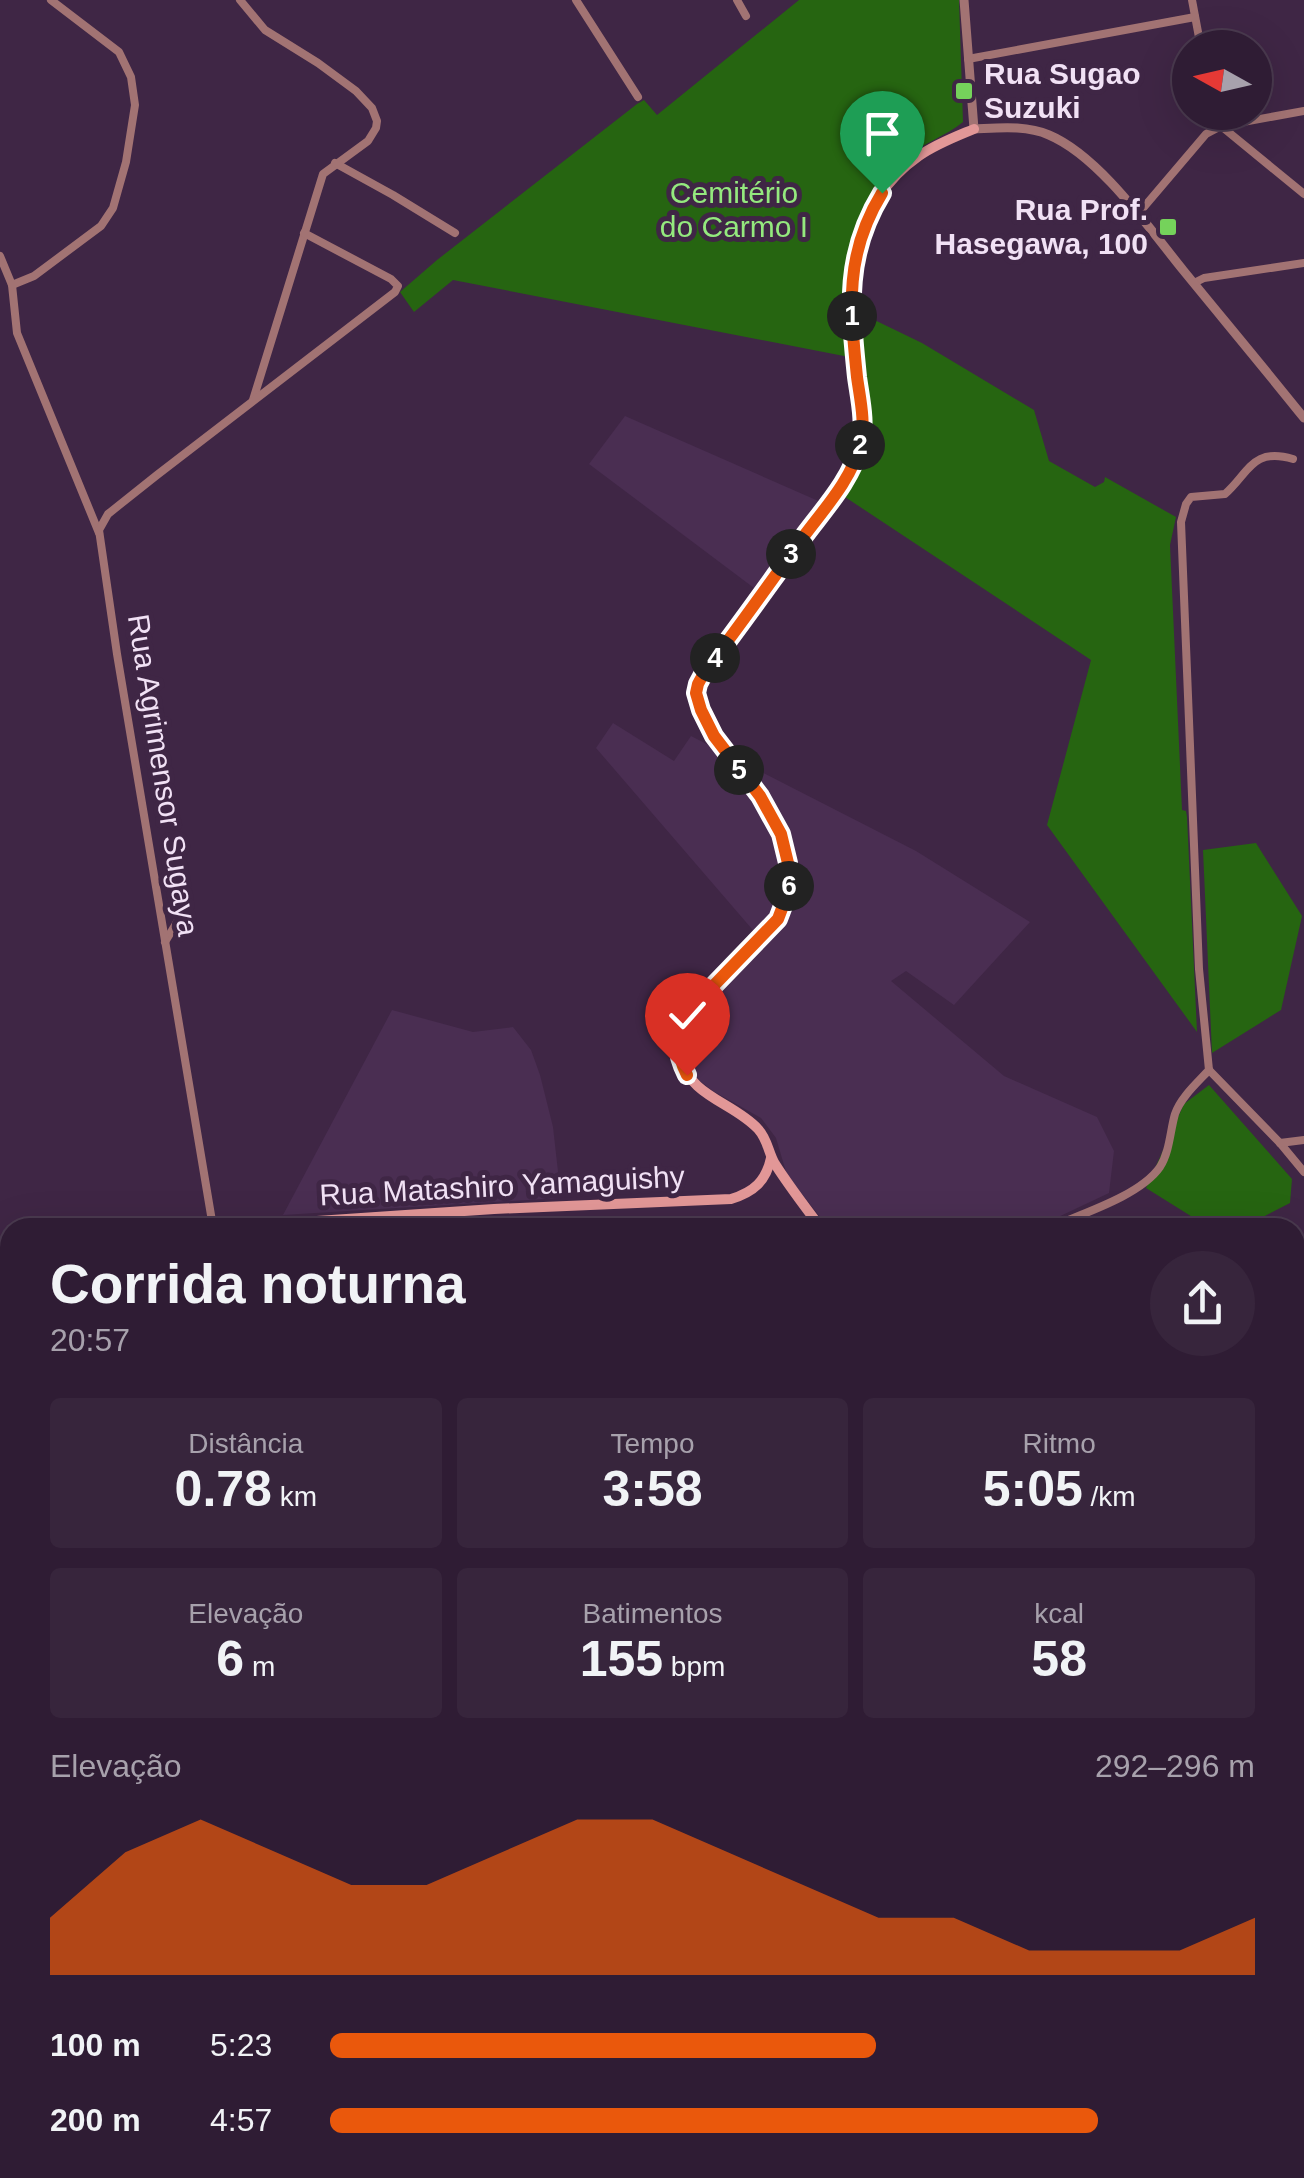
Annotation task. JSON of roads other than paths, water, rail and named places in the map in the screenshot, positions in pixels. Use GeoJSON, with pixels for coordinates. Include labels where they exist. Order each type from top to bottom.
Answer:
{"type":"FeatureCollection","features":[{"type":"Feature","properties":{"kind":"main road"},"geometry":{"type":"LineString","coordinates":[[814,1218],[772,1157],[768,1141],[754,1125],[692,1082],[677,1047],[684,1020],[778,919],[789,890],[781,834],[760,796],[714,736],[697,701],[698,684],[838,490],[858,454],[863,430],[852,331],[852,278],[865,223],[893,178],[919,156],[974,128]]}},
{"type":"Feature","properties":{"kind":"main road","name":"Rua Matashiro Yamaguishy"},"geometry":{"type":"LineString","coordinates":[[354,1218],[731,1199],[760,1183],[772,1157]]}},
{"type":"Feature","properties":{"kind":"street"},"geometry":{"type":"LineString","coordinates":[[12,286],[34,276],[101,226],[113,208],[126,162],[135,105],[131,77],[118,52],[51,0]]}},
{"type":"Feature","properties":{"kind":"street"},"geometry":{"type":"LineString","coordinates":[[240,0],[265,30],[341,79],[372,108],[376,125],[368,141],[356,152],[322,174],[253,400]]}},
{"type":"Feature","properties":{"kind":"street"},"geometry":{"type":"LineString","coordinates":[[576,0],[638,97]]}},
{"type":"Feature","properties":{"kind":"street"},"geometry":{"type":"LineString","coordinates":[[737,0],[746,16]]}},
{"type":"Feature","properties":{"kind":"street"},"geometry":{"type":"LineString","coordinates":[[964,0],[974,128],[1021,128],[1052,136],[1080,154],[1138,214],[1304,418]]}},
{"type":"Feature","properties":{"kind":"street"},"geometry":{"type":"LineString","coordinates":[[1192,0],[1198,30]]}},
{"type":"Feature","properties":{"kind":"street"},"geometry":{"type":"LineString","coordinates":[[968,58],[1195,16]]}},
{"type":"Feature","properties":{"kind":"street"},"geometry":{"type":"LineString","coordinates":[[1272,117],[1304,111]]}},
{"type":"Feature","properties":{"kind":"street"},"geometry":{"type":"LineString","coordinates":[[1138,214],[1206,134],[1214,130]]}},
{"type":"Feature","properties":{"kind":"street"},"geometry":{"type":"LineString","coordinates":[[1227,130],[1304,194]]}},
{"type":"Feature","properties":{"kind":"street"},"geometry":{"type":"LineString","coordinates":[[335,163],[455,233]]}},
{"type":"Feature","properties":{"kind":"street"},"geometry":{"type":"LineString","coordinates":[[99,534],[108,514],[397,289],[391,279],[304,233]]}},
{"type":"Feature","properties":{"kind":"street","name":"Rua Agrimensor Sugaya"},"geometry":{"type":"LineString","coordinates":[[0,256],[12,286],[17,333],[99,534],[211,1218]]}},
{"type":"Feature","properties":{"kind":"street"},"geometry":{"type":"LineString","coordinates":[[1194,283],[1204,278],[1304,263]]}},
{"type":"Feature","properties":{"kind":"street"},"geometry":{"type":"LineString","coordinates":[[1293,459],[1259,459],[1248,466],[1225,494],[1191,497],[1181,522],[1199,969],[1209,1070],[1304,1172]]}},
{"type":"Feature","properties":{"kind":"street"},"geometry":{"type":"LineString","coordinates":[[165,942],[189,902]]}},
{"type":"Feature","properties":{"kind":"street"},"geometry":{"type":"LineString","coordinates":[[1072,1218],[1121,1196],[1158,1170],[1178,1106],[1209,1070]]}},
{"type":"Feature","properties":{"kind":"street"},"geometry":{"type":"LineString","coordinates":[[1280,1143],[1304,1140]]}},
{"type":"Feature","properties":{"kind":"place","name":"Rua Sugao Suzuki"},"geometry":{"type":"Point","coordinates":[964,91]}},
{"type":"Feature","properties":{"kind":"place","name":"Rua Prof. Hasegawa, 100"},"geometry":{"type":"Point","coordinates":[1168,227]}},
{"type":"Feature","properties":{"kind":"park label","name":"Cemitério do Carmo I"},"geometry":{"type":"Point","coordinates":[734,210]}}]}
